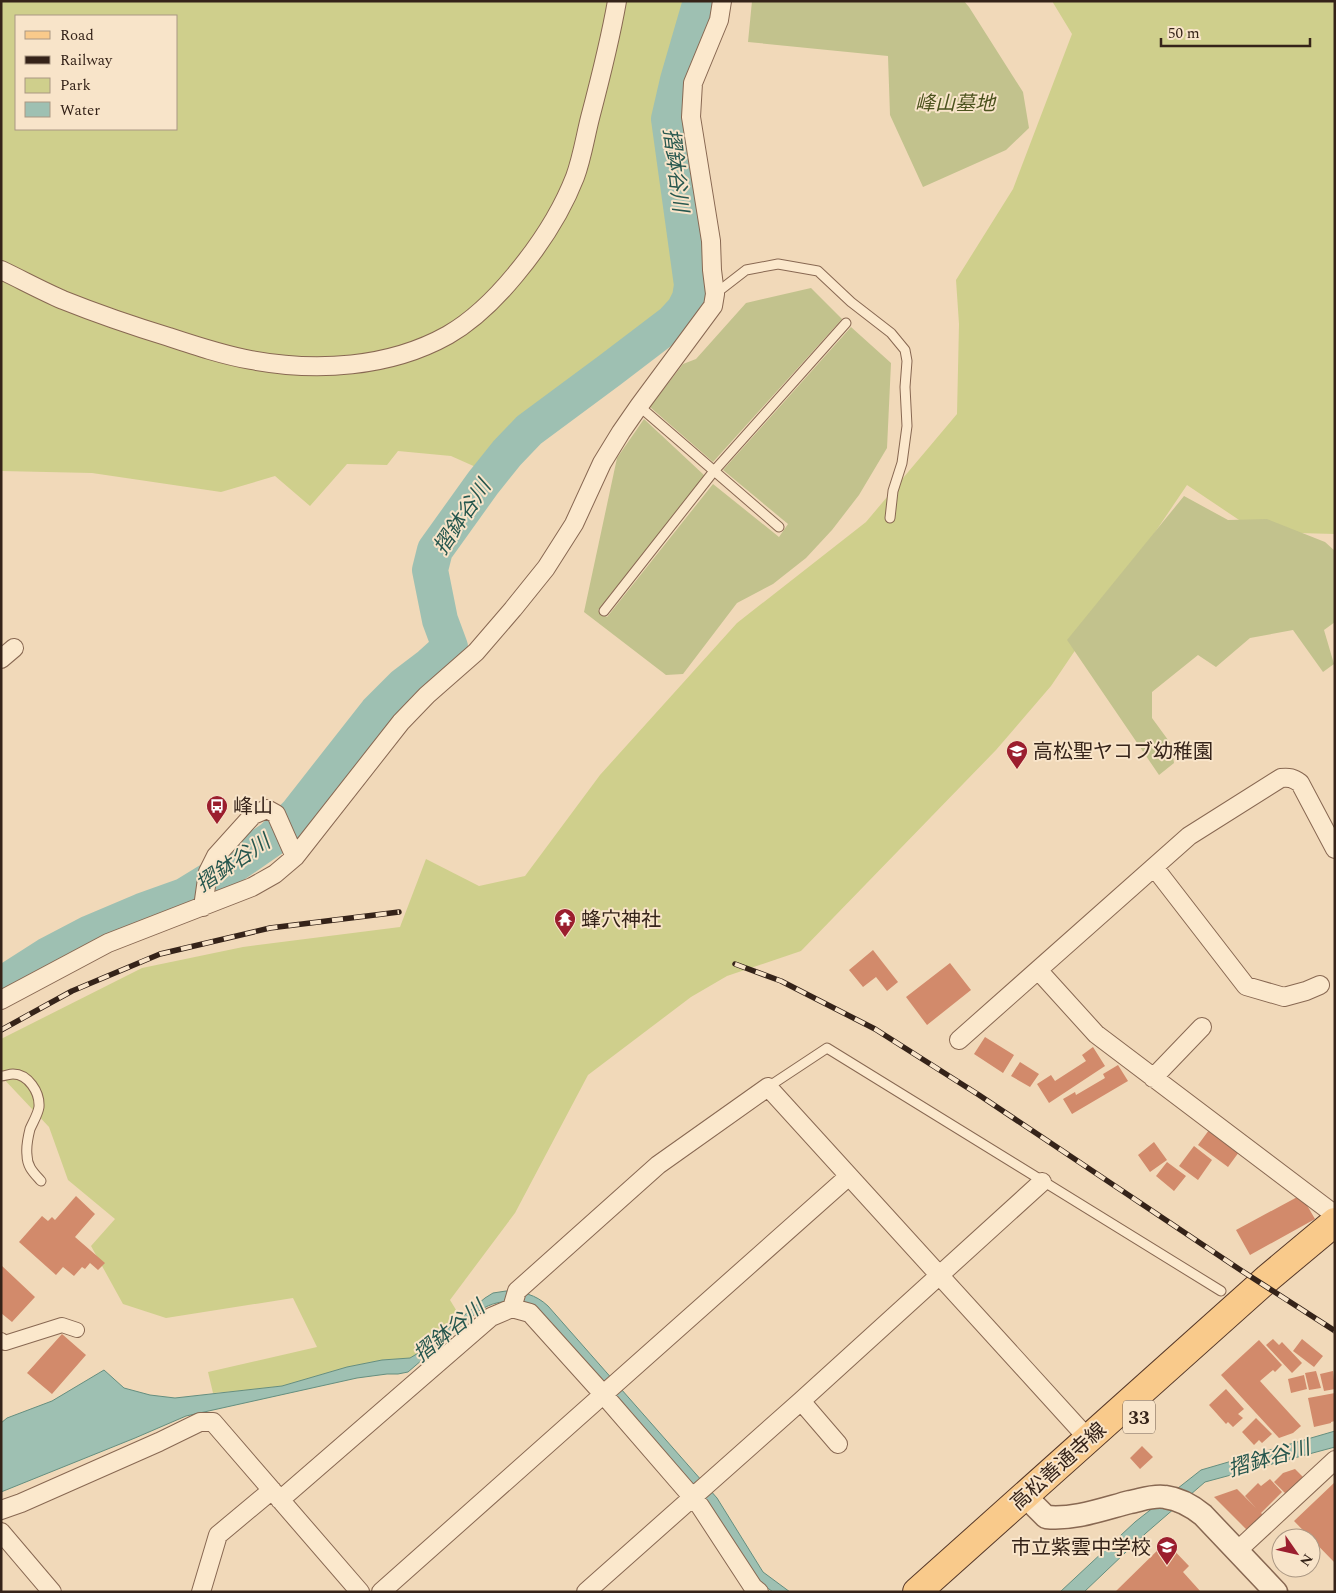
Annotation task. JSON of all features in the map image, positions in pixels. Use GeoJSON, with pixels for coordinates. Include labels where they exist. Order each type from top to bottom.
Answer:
{"type":"FeatureCollection","features":[{"type":"Feature","properties":{"kind":"main road","name":"高松善通寺線"},"geometry":{"type":"LineString","coordinates":[[945,1592],[1031,1502],[1333,1216]]}},
{"type":"Feature","properties":{"kind":"main road","name":"高松善通寺線"},"geometry":{"type":"LineString","coordinates":[[917,1592],[1031,1502],[1335,1244]]}},
{"type":"Feature","properties":{"kind":"street"},"geometry":{"type":"LineString","coordinates":[[1,270],[64,300],[134,326],[208,350],[251,360],[287,365],[331,366],[380,360],[420,348],[449,334],[500,293],[531,256],[555,221],[575,176],[612,30],[617,1]]}},
{"type":"Feature","properties":{"kind":"street"},"geometry":{"type":"LineString","coordinates":[[1,1000],[108,943],[252,887],[275,874],[295,857],[401,722],[427,694],[476,652],[540,575],[574,524],[602,463],[639,406],[713,306],[715,294],[712,270],[712,242],[691,116],[693,83],[719,20],[722,1]]}},
{"type":"Feature","properties":{"kind":"street"},"geometry":{"type":"LineString","coordinates":[[959,1040],[1188,836],[1281,778],[1288,777],[1300,783],[1335,849]]}},
{"type":"Feature","properties":{"kind":"street"},"geometry":{"type":"LineString","coordinates":[[203,907],[208,872],[216,856],[253,814],[267,808],[276,814],[295,857]]}},
{"type":"Feature","properties":{"kind":"street"},"geometry":{"type":"LineString","coordinates":[[1154,868],[1246,986],[1284,997],[1320,985]]}},
{"type":"Feature","properties":{"kind":"street"},"geometry":{"type":"LineString","coordinates":[[1038,970],[1096,1034],[1333,1216]]}},
{"type":"Feature","properties":{"kind":"street"},"geometry":{"type":"LineString","coordinates":[[1153,1078],[1202,1027]]}},
{"type":"Feature","properties":{"kind":"street"},"geometry":{"type":"LineString","coordinates":[[201,1592],[218,1535],[276,1495],[491,1317],[514,1301],[658,1165],[768,1087],[1082,1432]]}},
{"type":"Feature","properties":{"kind":"street"},"geometry":{"type":"LineString","coordinates":[[381,1592],[848,1176]]}},
{"type":"Feature","properties":{"kind":"street"},"geometry":{"type":"LineString","coordinates":[[586,1592],[801,1401],[1042,1182]]}},
{"type":"Feature","properties":{"kind":"street"},"geometry":{"type":"LineString","coordinates":[[514,1301],[530,1313],[608,1390],[699,1491],[700,1506],[753,1587],[759,1592]]}},
{"type":"Feature","properties":{"kind":"street"},"geometry":{"type":"LineString","coordinates":[[1,1340],[5,1343],[62,1325],[78,1330]]}},
{"type":"Feature","properties":{"kind":"street"},"geometry":{"type":"LineString","coordinates":[[801,1401],[838,1444]]}},
{"type":"Feature","properties":{"kind":"street"},"geometry":{"type":"LineString","coordinates":[[1,1510],[159,1442],[200,1422],[213,1422],[353,1589]]}},
{"type":"Feature","properties":{"kind":"street"},"geometry":{"type":"LineString","coordinates":[[1237,1551],[1335,1460]]}},
{"type":"Feature","properties":{"kind":"street"},"geometry":{"type":"LineString","coordinates":[[1031,1502],[1046,1517],[1060,1518],[1090,1513],[1148,1498],[1163,1496],[1173,1498],[1193,1507],[1276,1592]]}},
{"type":"Feature","properties":{"kind":"street"},"geometry":{"type":"LineString","coordinates":[[1,1532],[45,1589]]}},
{"type":"Feature","properties":{"kind":"lane"},"geometry":{"type":"LineString","coordinates":[[715,294],[746,270],[778,264],[818,271],[851,302],[891,333],[905,350],[907,361],[905,387],[907,426],[902,463],[892,491],[890,518]]}},
{"type":"Feature","properties":{"kind":"lane"},"geometry":{"type":"LineString","coordinates":[[604,611],[714,471],[846,323]]}},
{"type":"Feature","properties":{"kind":"lane"},"geometry":{"type":"LineString","coordinates":[[639,406],[779,527]]}},
{"type":"Feature","properties":{"kind":"lane"},"geometry":{"type":"LineString","coordinates":[[768,1087],[827,1048],[1221,1291]]}},
{"type":"Feature","properties":{"kind":"lane"},"geometry":{"type":"LineString","coordinates":[[1,1076],[12,1074],[22,1076],[29,1081],[35,1090],[39,1108],[30,1130],[27,1157],[29,1166],[41,1182]]}},
{"type":"Feature","properties":{"kind":"green space"},"geometry":{"type":"Polygon","coordinates":[[[1,1],[711,1],[685,67],[672,119],[698,249],[696,298],[686,320],[525,445],[478,468],[451,456],[398,451],[387,465],[347,464],[310,506],[275,476],[221,492],[92,473],[1,471],[1,1]]]}},
{"type":"Feature","properties":{"kind":"green space","name":"峰山墓地"},"geometry":{"type":"Polygon","coordinates":[[[752,1],[964,1],[1023,92],[1029,128],[1006,150],[923,187],[890,115],[888,56],[748,42],[752,1]]]}},
{"type":"Feature","properties":{"kind":"green space"},"geometry":{"type":"Polygon","coordinates":[[[1052,1],[1335,1],[1335,534],[1257,532],[1187,485],[1051,686],[996,750],[801,951],[727,976],[691,997],[588,1075],[515,1213],[450,1300],[461,1318],[410,1358],[382,1360],[347,1367],[282,1386],[213,1393],[208,1372],[317,1347],[293,1298],[166,1318],[123,1304],[91,1246],[115,1219],[68,1180],[49,1127],[1,1076],[1,1039],[142,968],[243,947],[400,927],[426,859],[479,886],[525,876],[600,775],[737,623],[866,522],[957,414],[959,324],[956,280],[1013,189],[1072,34],[1052,1]]]}},
{"type":"Feature","properties":{"kind":"green space"},"geometry":{"type":"Polygon","coordinates":[[[811,288],[842,319],[713,462],[650,407],[683,364],[696,359],[746,303],[811,288]]]}},
{"type":"Feature","properties":{"kind":"green space"},"geometry":{"type":"Polygon","coordinates":[[[851,327],[891,363],[887,448],[859,495],[832,530],[806,558],[773,584],[737,603],[683,674],[666,675],[584,612],[617,458],[644,419],[705,476],[598,610],[607,617],[713,484],[779,537],[788,524],[723,470],[851,327]]]}},
{"type":"Feature","properties":{"kind":"green space"},"geometry":{"type":"Polygon","coordinates":[[[1184,496],[1228,520],[1267,519],[1325,542],[1335,551],[1335,622],[1324,630],[1334,664],[1323,672],[1293,630],[1250,638],[1216,667],[1198,655],[1152,692],[1152,718],[1171,744],[1174,763],[1159,775],[1067,640],[1184,496]]]}},
{"type":"Feature","properties":{"kind":"water"},"geometry":{"type":"Polygon","coordinates":[[[506,1291],[528,1294],[548,1306],[717,1498],[763,1572],[790,1592],[773,1592],[757,1580],[709,1504],[538,1311],[509,1302],[496,1303],[480,1310],[408,1372],[357,1378],[186,1416],[1,1492],[1,1423],[7,1418],[52,1401],[104,1370],[124,1388],[150,1395],[175,1398],[282,1386],[347,1367],[382,1360],[410,1358],[420,1352],[485,1298],[493,1293],[506,1291]]]}},
{"type":"Feature","properties":{"kind":"water"},"geometry":{"type":"Polygon","coordinates":[[[1335,1431],[1335,1447],[1205,1482],[1146,1533],[1084,1592],[1060,1592],[1135,1522],[1201,1470],[1335,1431]]]}},
{"type":"Feature","properties":{"kind":"building"},"geometry":{"type":"Polygon","coordinates":[[[873,950],[898,982],[887,991],[876,977],[863,987],[849,970],[873,950]]]}},
{"type":"Feature","properties":{"kind":"building"},"geometry":{"type":"Polygon","coordinates":[[[950,963],[971,990],[927,1025],[906,997],[950,963]]]}},
{"type":"Feature","properties":{"kind":"building"},"geometry":{"type":"Polygon","coordinates":[[[985,1037],[1014,1055],[1003,1073],[974,1054],[985,1037]]]}},
{"type":"Feature","properties":{"kind":"building"},"geometry":{"type":"Polygon","coordinates":[[[1093,1047],[1105,1066],[1049,1103],[1037,1084],[1051,1075],[1055,1081],[1086,1061],[1082,1055],[1093,1047]]]}},
{"type":"Feature","properties":{"kind":"building"},"geometry":{"type":"Polygon","coordinates":[[[1020,1062],[1039,1074],[1030,1087],[1011,1076],[1020,1062]]]}},
{"type":"Feature","properties":{"kind":"building"},"geometry":{"type":"Polygon","coordinates":[[[1118,1065],[1128,1081],[1072,1114],[1063,1099],[1075,1092],[1076,1095],[1105,1078],[1103,1074],[1118,1065]]]}},
{"type":"Feature","properties":{"kind":"building"},"geometry":{"type":"Polygon","coordinates":[[[1209,1130],[1239,1152],[1228,1167],[1198,1145],[1209,1130]]]}},
{"type":"Feature","properties":{"kind":"building"},"geometry":{"type":"Polygon","coordinates":[[[1154,1142],[1167,1160],[1150,1172],[1138,1155],[1154,1142]]]}},
{"type":"Feature","properties":{"kind":"building"},"geometry":{"type":"Polygon","coordinates":[[[1194,1146],[1212,1160],[1198,1180],[1179,1166],[1194,1146]]]}},
{"type":"Feature","properties":{"kind":"building"},"geometry":{"type":"Polygon","coordinates":[[[1167,1162],[1186,1176],[1174,1191],[1156,1176],[1167,1162]]]}},
{"type":"Feature","properties":{"kind":"building"},"geometry":{"type":"Polygon","coordinates":[[[1301,1195],[1315,1219],[1250,1255],[1236,1230],[1301,1195]]]}},
{"type":"Feature","properties":{"kind":"building"},"geometry":{"type":"Polygon","coordinates":[[[76,1196],[95,1214],[75,1237],[105,1263],[98,1270],[90,1263],[85,1269],[82,1267],[74,1276],[63,1267],[56,1275],[19,1242],[42,1216],[48,1221],[52,1217],[55,1220],[76,1196]]]}},
{"type":"Feature","properties":{"kind":"building"},"geometry":{"type":"Polygon","coordinates":[[[1,1265],[35,1297],[12,1322],[1,1313],[1,1265]]]}},
{"type":"Feature","properties":{"kind":"building"},"geometry":{"type":"Polygon","coordinates":[[[62,1334],[86,1355],[52,1394],[27,1373],[62,1334]]]}},
{"type":"Feature","properties":{"kind":"building"},"geometry":{"type":"Polygon","coordinates":[[[1273,1339],[1279,1345],[1282,1342],[1302,1363],[1292,1373],[1266,1345],[1273,1339]]]}},
{"type":"Feature","properties":{"kind":"building"},"geometry":{"type":"Polygon","coordinates":[[[1302,1339],[1323,1356],[1314,1367],[1293,1351],[1302,1339]]]}},
{"type":"Feature","properties":{"kind":"building"},"geometry":{"type":"Polygon","coordinates":[[[1259,1340],[1282,1365],[1275,1372],[1273,1370],[1260,1381],[1301,1426],[1293,1433],[1279,1438],[1221,1375],[1259,1340]]]}},
{"type":"Feature","properties":{"kind":"building"},"geometry":{"type":"Polygon","coordinates":[[[1316,1371],[1321,1388],[1309,1390],[1305,1373],[1316,1371]]]}},
{"type":"Feature","properties":{"kind":"building"},"geometry":{"type":"Polygon","coordinates":[[[1333,1371],[1335,1389],[1324,1391],[1320,1374],[1333,1371]]]}},
{"type":"Feature","properties":{"kind":"building"},"geometry":{"type":"Polygon","coordinates":[[[1304,1375],[1307,1389],[1291,1393],[1288,1379],[1304,1375]]]}},
{"type":"Feature","properties":{"kind":"building"},"geometry":{"type":"Polygon","coordinates":[[[1226,1389],[1244,1409],[1238,1414],[1243,1418],[1233,1427],[1228,1422],[1226,1424],[1209,1405],[1226,1389]]]}},
{"type":"Feature","properties":{"kind":"building"},"geometry":{"type":"Polygon","coordinates":[[[1335,1393],[1335,1421],[1314,1427],[1308,1398],[1335,1393]]]}},
{"type":"Feature","properties":{"kind":"building"},"geometry":{"type":"Polygon","coordinates":[[[1256,1418],[1272,1434],[1262,1443],[1259,1440],[1254,1445],[1242,1432],[1256,1418]]]}},
{"type":"Feature","properties":{"kind":"building"},"geometry":{"type":"Polygon","coordinates":[[[1142,1446],[1153,1457],[1140,1469],[1130,1458],[1142,1446]]]}},
{"type":"Feature","properties":{"kind":"building"},"geometry":{"type":"Polygon","coordinates":[[[1295,1469],[1303,1477],[1286,1494],[1274,1482],[1283,1473],[1295,1469]]]}},
{"type":"Feature","properties":{"kind":"building"},"geometry":{"type":"Polygon","coordinates":[[[1270,1479],[1282,1492],[1261,1513],[1263,1515],[1247,1530],[1214,1497],[1237,1489],[1256,1508],[1245,1496],[1258,1483],[1261,1486],[1270,1479]]]}},
{"type":"Feature","properties":{"kind":"building"},"geometry":{"type":"Polygon","coordinates":[[[1335,1482],[1335,1563],[1321,1549],[1321,1528],[1301,1528],[1294,1521],[1335,1482]]]}},
{"type":"Feature","properties":{"kind":"building"},"geometry":{"type":"Polygon","coordinates":[[[1166,1542],[1189,1566],[1183,1572],[1201,1592],[1115,1592],[1166,1542]]]}},
{"type":"Feature","properties":{"kind":"waterway","name":"摺鉢谷川"},"geometry":{"type":"LineString","coordinates":[[1,985],[48,955],[90,933],[184,896],[273,838],[297,814],[377,712],[404,685],[450,647],[440,620],[430,570],[435,550],[483,483],[507,453],[529,430],[673,322],[684,310],[690,298],[692,285],[669,119],[678,80],[701,1]]}},
{"type":"Feature","properties":{"kind":"railway"},"geometry":{"type":"LineString","coordinates":[[1,1030],[72,991],[160,954],[270,928],[399,912]]}},
{"type":"Feature","properties":{"kind":"railway"},"geometry":{"type":"LineString","coordinates":[[735,964],[781,981],[875,1029],[979,1095],[1335,1331]]}},
{"type":"Feature","properties":{"kind":"place","name":"高松聖ヤコブ幼稚園"},"geometry":{"type":"Point","coordinates":[1017,770]}},
{"type":"Feature","properties":{"kind":"place","name":"峰山"},"geometry":{"type":"Point","coordinates":[217,825]}},
{"type":"Feature","properties":{"kind":"place","name":"蜂穴神社"},"geometry":{"type":"Point","coordinates":[565,938]}},
{"type":"Feature","properties":{"kind":"place","name":"市立紫雲中学校"},"geometry":{"type":"Point","coordinates":[1167,1566]}}]}
